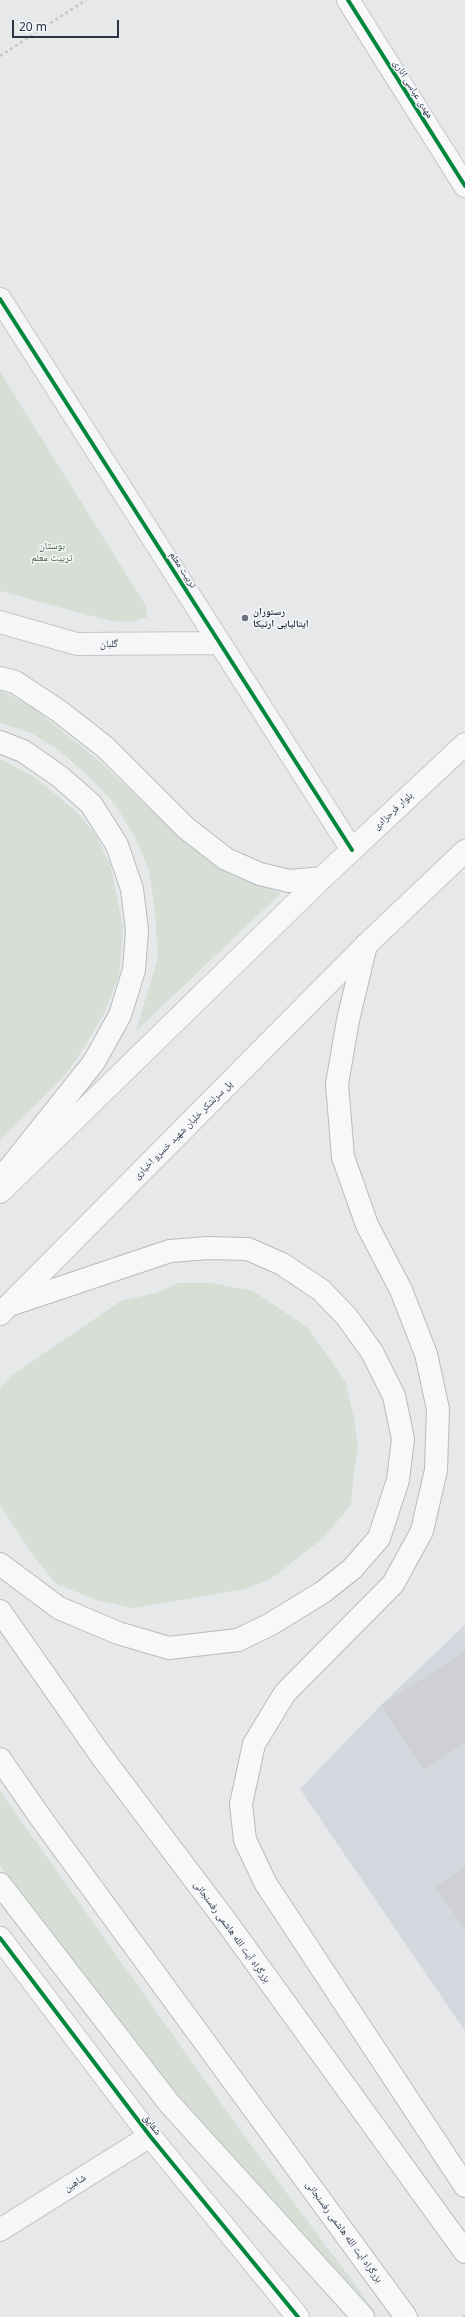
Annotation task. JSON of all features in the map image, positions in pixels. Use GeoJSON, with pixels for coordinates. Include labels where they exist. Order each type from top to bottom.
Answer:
{"type":"FeatureCollection","features":[{"type":"Feature","properties":{"kind":"main road","name":"مهدی عباسی اناری"},"geometry":{"type":"LineString","coordinates":[[348,0],[465,186]]}},
{"type":"Feature","properties":{"kind":"main road"},"geometry":{"type":"LineString","coordinates":[[0,678],[15,682],[59,711],[105,747],[186,828],[226,859],[260,874],[289,881],[322,878]]}},
{"type":"Feature","properties":{"kind":"main road"},"geometry":{"type":"LineString","coordinates":[[0,742],[29,755],[59,776],[91,804],[117,844],[132,889],[137,930],[134,970],[116,1022],[94,1062],[0,1180]]}},
{"type":"Feature","properties":{"kind":"main road","name":"بلوار فرحزادی"},"geometry":{"type":"LineString","coordinates":[[322,878],[465,744]]}},
{"type":"Feature","properties":{"kind":"main road"},"geometry":{"type":"LineString","coordinates":[[465,851],[366,945],[348,1020],[337,1084],[343,1157],[368,1225],[401,1290],[426,1354],[438,1409],[436,1470],[422,1531],[393,1584],[285,1693],[254,1744],[241,1804],[245,1840],[266,1884],[465,2186]]}},
{"type":"Feature","properties":{"kind":"main road"},"geometry":{"type":"LineString","coordinates":[[0,1192],[322,878]]}},
{"type":"Feature","properties":{"kind":"main road","name":"پل سرلشکر خلبان شهید خسرو اخباری"},"geometry":{"type":"LineString","coordinates":[[4,1310],[366,945]]}},
{"type":"Feature","properties":{"kind":"main road"},"geometry":{"type":"LineString","coordinates":[[0,1564],[59,1608],[118,1633],[169,1648],[238,1640],[269,1625],[323,1592],[352,1569],[379,1538],[398,1480],[402,1439],[394,1396],[372,1352],[347,1317],[321,1290],[282,1264],[248,1249],[208,1248],[170,1251],[4,1310]]}},
{"type":"Feature","properties":{"kind":"main road","name":"بزرگراه آیت الله هاشمی رفسنجانی"},"geometry":{"type":"LineString","coordinates":[[0,1611],[102,1757],[225,1920],[465,2252]]}},
{"type":"Feature","properties":{"kind":"main road","name":"بزرگراه آیت الله هاشمی رفسنجانی"},"geometry":{"type":"LineString","coordinates":[[0,1759],[43,1821],[406,2317]]}},
{"type":"Feature","properties":{"kind":"main road"},"geometry":{"type":"LineString","coordinates":[[0,1884],[169,2103],[364,2317]]}},
{"type":"Feature","properties":{"kind":"main road","name":"شقایق"},"geometry":{"type":"LineString","coordinates":[[0,1938],[150,2136],[298,2317]]}},
{"type":"Feature","properties":{"kind":"street","name":"تربیت معلم"},"geometry":{"type":"LineString","coordinates":[[0,299],[352,850]]}},
{"type":"Feature","properties":{"kind":"street","name":"گلبان"},"geometry":{"type":"LineString","coordinates":[[0,622],[77,644],[220,644]]}},
{"type":"Feature","properties":{"kind":"street","name":"شاهین"},"geometry":{"type":"LineString","coordinates":[[0,2230],[150,2136]]}},
{"type":"Feature","properties":{"kind":"path"},"geometry":{"type":"LineString","coordinates":[[0,56],[86,0]]}},
{"type":"Feature","properties":{"kind":"shaded area"},"geometry":{"type":"Polygon","coordinates":[[[465,1625],[465,2031],[300,1789],[381,1705],[465,1625]]]}},
{"type":"Feature","properties":{"kind":"green space","name":"بوستان تربیت معلم"},"geometry":{"type":"Polygon","coordinates":[[[0,372],[146,606],[147,617],[132,622],[110,621],[0,591],[0,372]]]}},
{"type":"Feature","properties":{"kind":"green space"},"geometry":{"type":"Polygon","coordinates":[[[0,690],[34,708],[99,761],[162,821],[204,857],[232,876],[281,893],[136,1031],[158,958],[155,912],[149,870],[136,839],[115,804],[84,772],[57,749],[31,733],[0,723],[0,690]]]}},
{"type":"Feature","properties":{"kind":"green space"},"geometry":{"type":"Polygon","coordinates":[[[0,759],[34,777],[77,812],[96,835],[111,867],[123,927],[119,976],[104,1013],[88,1041],[67,1073],[0,1140],[0,759]]]}},
{"type":"Feature","properties":{"kind":"green space"},"geometry":{"type":"Polygon","coordinates":[[[178,1283],[212,1283],[253,1291],[308,1328],[345,1381],[354,1418],[358,1446],[351,1505],[323,1538],[272,1578],[245,1589],[133,1608],[97,1600],[56,1584],[32,1554],[0,1505],[0,1388],[12,1375],[121,1301],[159,1292],[178,1283]]]}},
{"type":"Feature","properties":{"kind":"green space"},"geometry":{"type":"Polygon","coordinates":[[[0,1791],[245,2137],[379,2317],[279,2211],[175,2094],[85,1980],[0,1865],[0,1791]]]}},
{"type":"Feature","properties":{"kind":"building"},"geometry":{"type":"Polygon","coordinates":[[[465,1652],[465,1743],[424,1770],[381,1705],[465,1652]]]}},
{"type":"Feature","properties":{"kind":"building"},"geometry":{"type":"Polygon","coordinates":[[[465,1868],[465,1930],[436,1887],[465,1868]]]}},
{"type":"Feature","properties":{"kind":"cycle path"},"geometry":{"type":"LineString","coordinates":[[348,0],[465,186]]}},
{"type":"Feature","properties":{"kind":"cycle path"},"geometry":{"type":"LineString","coordinates":[[0,299],[352,850]]}},
{"type":"Feature","properties":{"kind":"cycle path"},"geometry":{"type":"LineString","coordinates":[[0,1938],[150,2136],[298,2317]]}},
{"type":"Feature","properties":{"kind":"place","name":"رستوران ایتالیایی ارتیکا"},"geometry":{"type":"Point","coordinates":[245,618]}}]}
